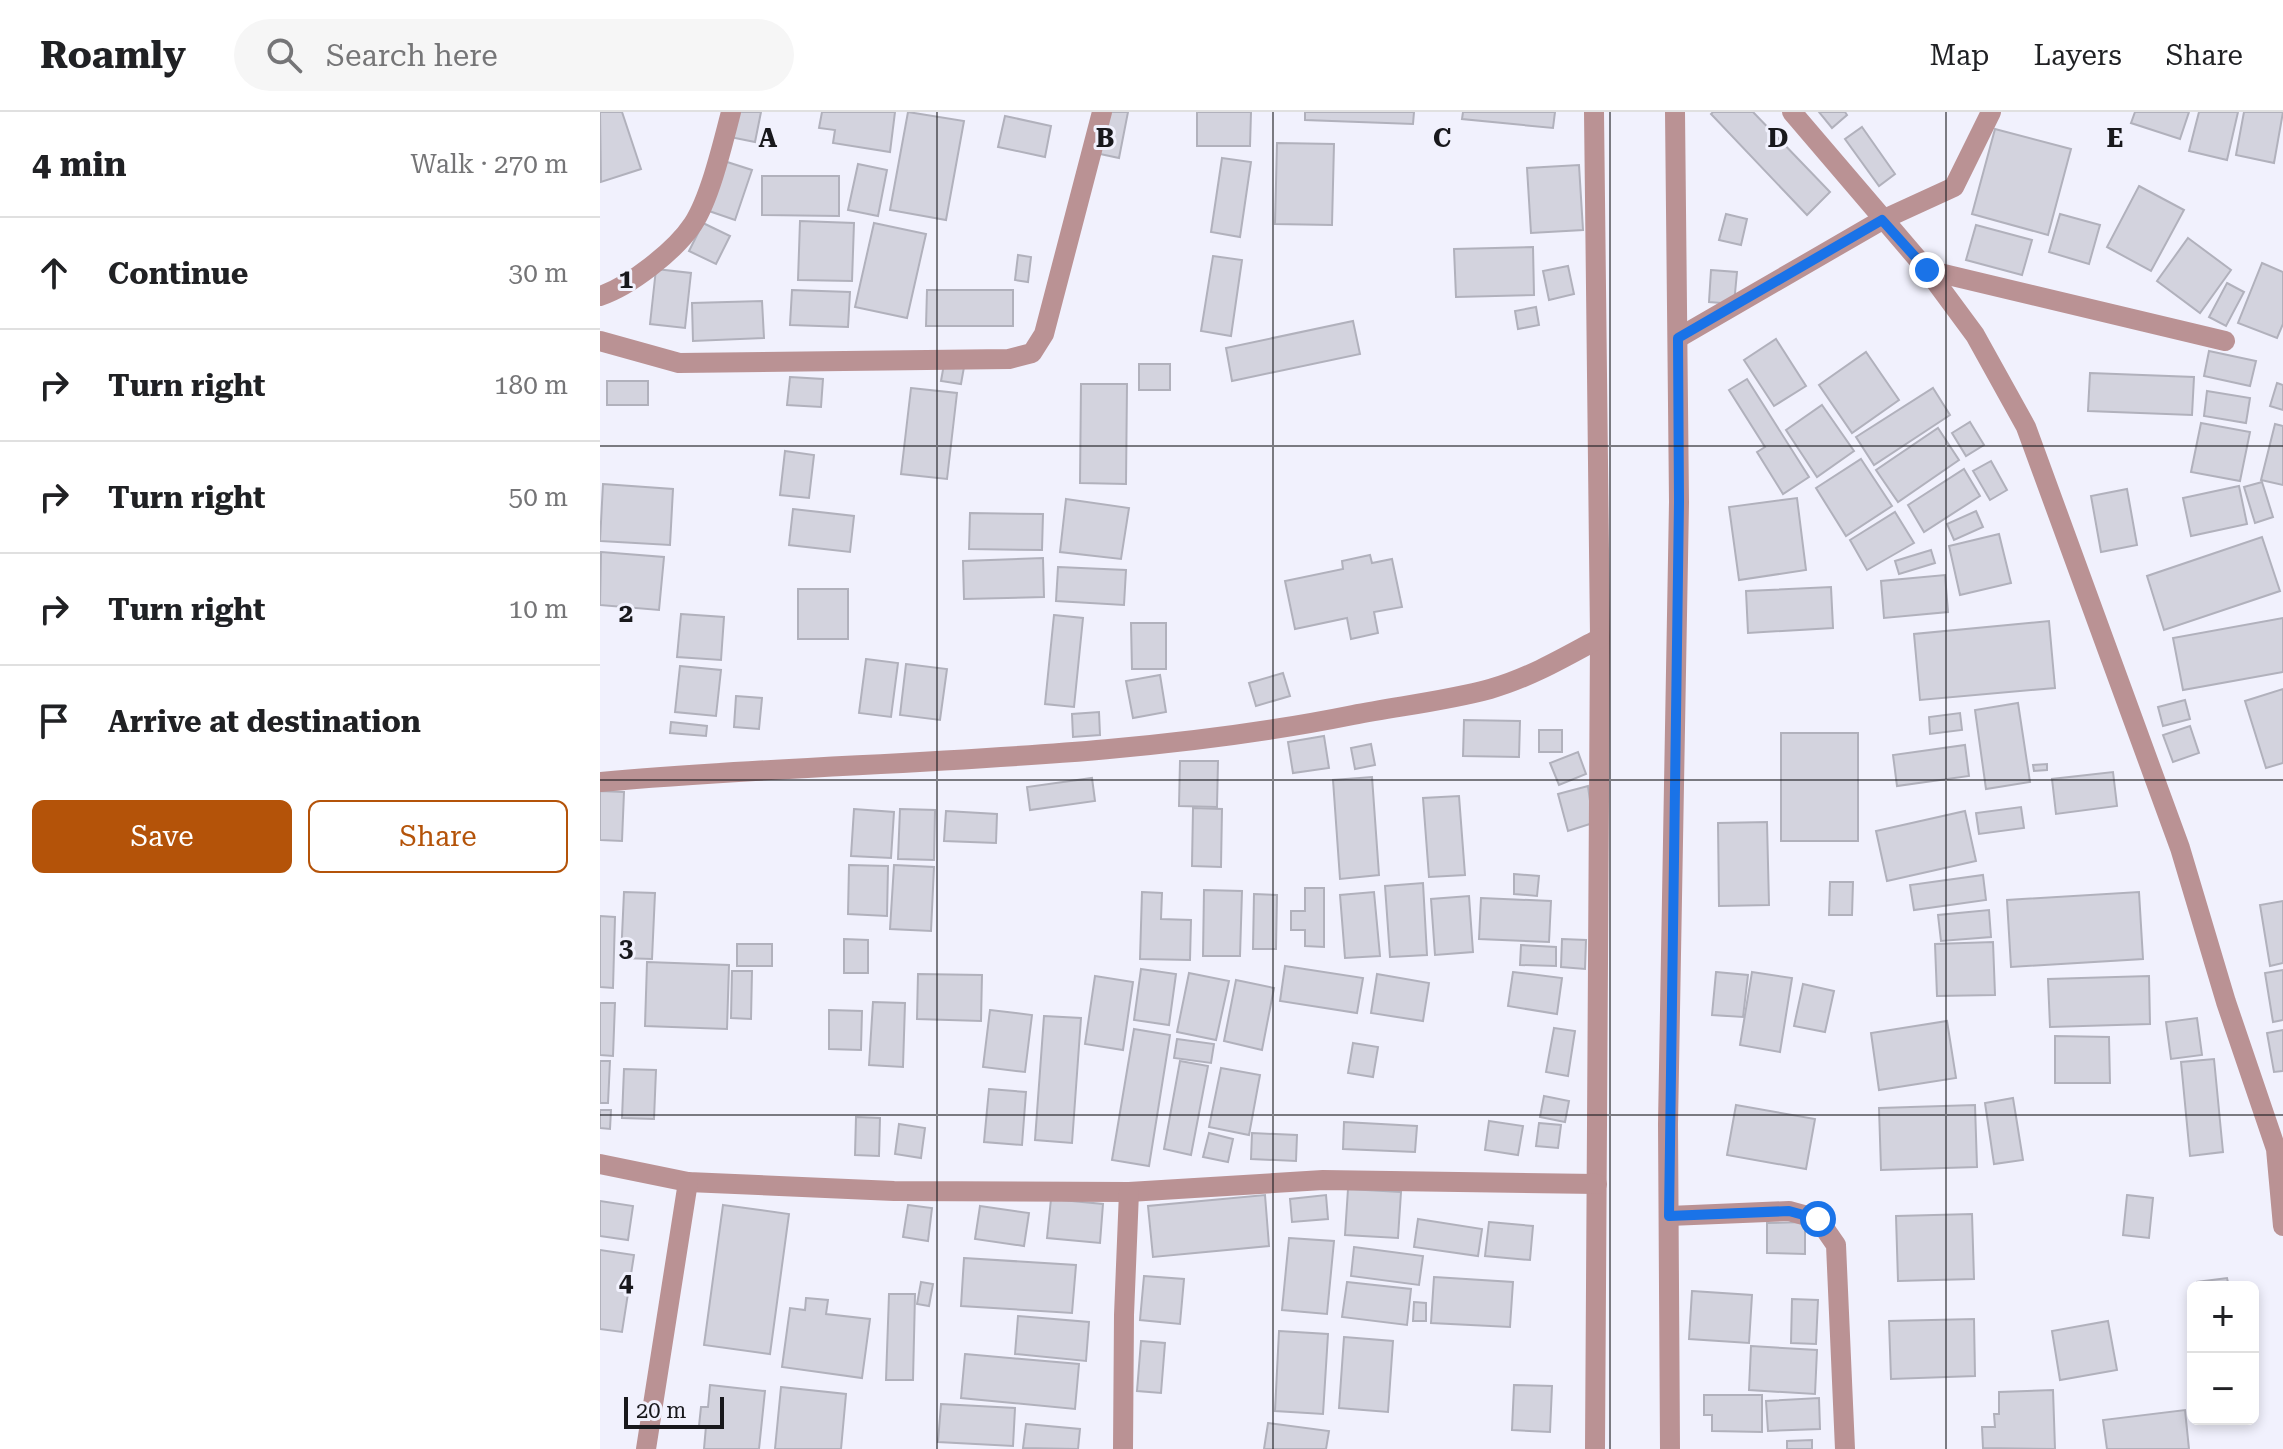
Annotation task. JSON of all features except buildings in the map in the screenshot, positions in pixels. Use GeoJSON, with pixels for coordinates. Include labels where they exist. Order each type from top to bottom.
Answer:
{"type":"FeatureCollection","features":[{"type":"Feature","properties":{"kind":"street"},"geometry":{"type":"LineString","coordinates":[[600,296],[653,266],[693,224],[722,150],[731,112]]}},
{"type":"Feature","properties":{"kind":"street"},"geometry":{"type":"LineString","coordinates":[[600,341],[679,363],[1009,359],[1032,353],[1044,334],[1102,112]]}},
{"type":"Feature","properties":{"kind":"street"},"geometry":{"type":"LineString","coordinates":[[1594,112],[1600,638],[1595,1449]]}},
{"type":"Feature","properties":{"kind":"street"},"geometry":{"type":"LineString","coordinates":[[1670,1449],[1669,1216],[1679,502],[1675,112]]}},
{"type":"Feature","properties":{"kind":"street"},"geometry":{"type":"LineString","coordinates":[[1792,112],[1927,270],[1975,335],[2026,427],[2180,848],[2226,1002],[2280,1144],[2283,1226]]}},
{"type":"Feature","properties":{"kind":"street"},"geometry":{"type":"LineString","coordinates":[[1678,338],[1882,220],[1954,187],[1991,112]]}},
{"type":"Feature","properties":{"kind":"street"},"geometry":{"type":"LineString","coordinates":[[1927,270],[2225,341]]}},
{"type":"Feature","properties":{"kind":"street"},"geometry":{"type":"LineString","coordinates":[[600,782],[708,772],[1181,744],[1284,729],[1490,689],[1530,675],[1600,638]]}},
{"type":"Feature","properties":{"kind":"street"},"geometry":{"type":"LineString","coordinates":[[600,1164],[688,1182],[894,1191],[1129,1192],[1323,1180],[1597,1184]]}},
{"type":"Feature","properties":{"kind":"street"},"geometry":{"type":"LineString","coordinates":[[646,1449],[688,1182]]}},
{"type":"Feature","properties":{"kind":"street"},"geometry":{"type":"LineString","coordinates":[[1123,1449],[1129,1192]]}},
{"type":"Feature","properties":{"kind":"street"},"geometry":{"type":"LineString","coordinates":[[1669,1216],[1789,1211],[1818,1219],[1836,1245],[1845,1449]]}},
{"type":"Feature","properties":{"kind":"route"},"geometry":{"type":"LineString","coordinates":[[1818,1219],[1789,1211],[1669,1216],[1679,502],[1678,338],[1882,220],[1927,270]]}}]}
